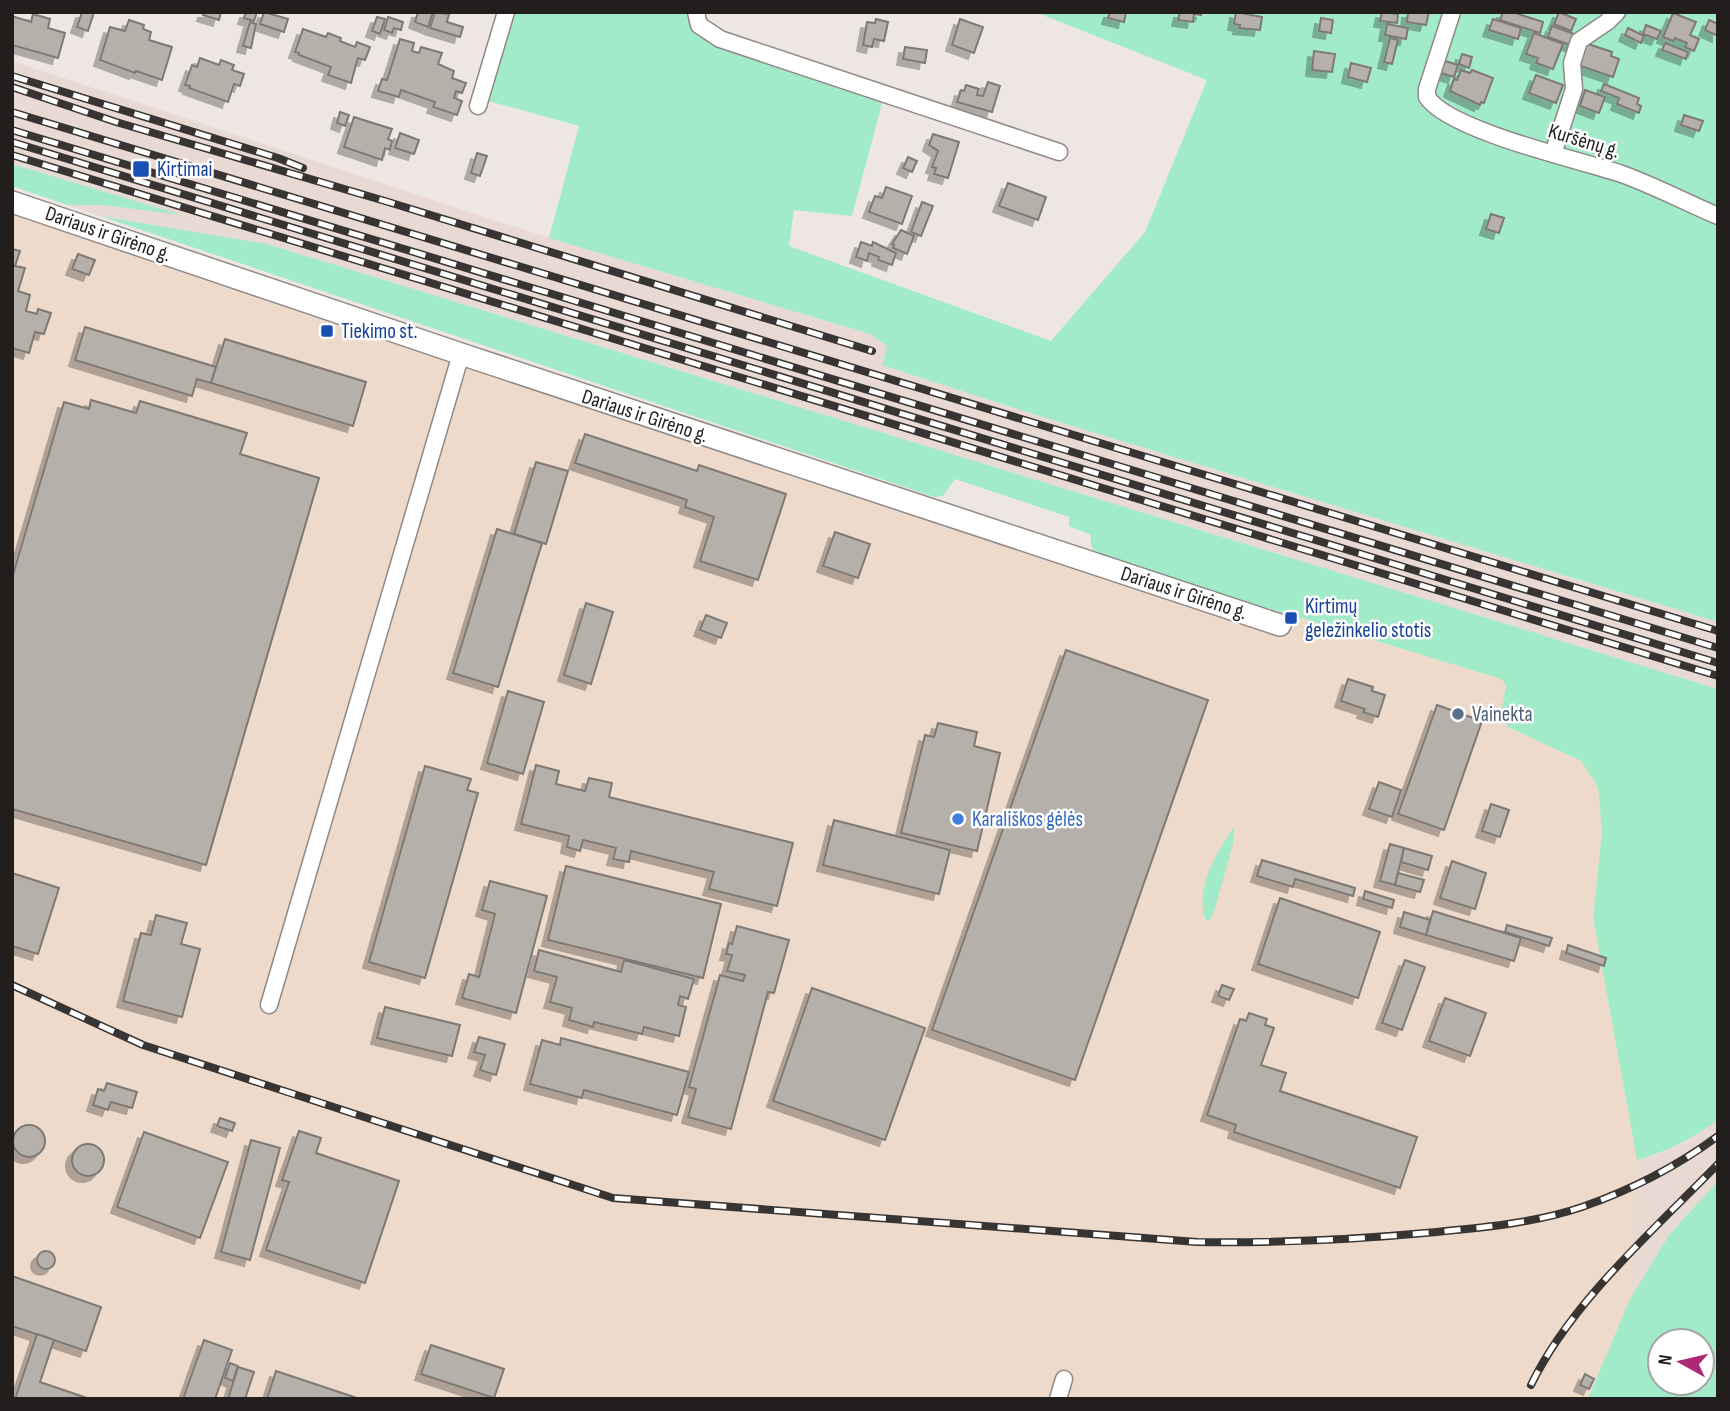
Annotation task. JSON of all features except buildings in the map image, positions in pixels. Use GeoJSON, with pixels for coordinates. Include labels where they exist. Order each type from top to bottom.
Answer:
{"type":"FeatureCollection","features":[{"type":"Feature","properties":{"kind":"street"},"geometry":{"type":"LineString","coordinates":[[478,106],[506,12]]}},
{"type":"Feature","properties":{"kind":"street"},"geometry":{"type":"LineString","coordinates":[[696,12],[699,25],[720,39],[1059,152]]}},
{"type":"Feature","properties":{"kind":"street","name":"Kuršėnų g."},"geometry":{"type":"LineString","coordinates":[[1452,12],[1427,89],[1427,97],[1438,108],[1468,125],[1621,174],[1718,216]]}},
{"type":"Feature","properties":{"kind":"street"},"geometry":{"type":"LineString","coordinates":[[1553,154],[1574,89],[1572,63],[1579,41],[1617,12]]}},
{"type":"Feature","properties":{"kind":"street","name":"Dariaus ir Girėno g."},"geometry":{"type":"LineString","coordinates":[[12,202],[461,355],[1280,625]]}},
{"type":"Feature","properties":{"kind":"street"},"geometry":{"type":"LineString","coordinates":[[269,1005],[461,355]]}},
{"type":"Feature","properties":{"kind":"street"},"geometry":{"type":"LineString","coordinates":[[1058,1399],[1064,1378]]}},
{"type":"Feature","properties":{"kind":"shaded area"},"geometry":{"type":"Polygon","coordinates":[[[12,61],[549,238],[870,334],[887,346],[882,365],[1036,415],[1718,622],[1718,689],[267,244],[100,216],[67,205],[103,205],[176,214],[12,164],[12,61]]]}},
{"type":"Feature","properties":{"kind":"shaded area"},"geometry":{"type":"Polygon","coordinates":[[[12,214],[1282,638],[1290,615],[1501,679],[1506,685],[1502,713],[1508,727],[1581,761],[1598,787],[1602,831],[1593,918],[1637,1160],[1629,1301],[1588,1399],[12,1399],[12,214]]]}},
{"type":"Feature","properties":{"kind":"shaded area"},"geometry":{"type":"Polygon","coordinates":[[[1718,1119],[1718,1181],[1669,1235],[1629,1301],[1637,1160],[1686,1142],[1718,1119]]]}},
{"type":"Feature","properties":{"kind":"green space"},"geometry":{"type":"Polygon","coordinates":[[[512,12],[702,12],[708,42],[883,100],[852,216],[794,210],[789,246],[1051,341],[1145,232],[1207,80],[1035,12],[1718,12],[1718,622],[1036,415],[882,365],[887,346],[870,334],[549,238],[579,126],[485,100],[512,12]]]}},
{"type":"Feature","properties":{"kind":"green space"},"geometry":{"type":"Polygon","coordinates":[[[12,164],[182,215],[103,205],[67,205],[12,186],[12,164]]]}},
{"type":"Feature","properties":{"kind":"green space"},"geometry":{"type":"Polygon","coordinates":[[[100,216],[267,244],[1718,689],[1718,1119],[1679,1144],[1637,1160],[1593,918],[1602,831],[1598,787],[1581,761],[1508,727],[1501,713],[1506,685],[1501,679],[1268,608],[1266,611],[1101,555],[1092,547],[1091,535],[1069,526],[1069,517],[955,479],[943,496],[934,497],[100,216]]]}},
{"type":"Feature","properties":{"kind":"green space"},"geometry":{"type":"Polygon","coordinates":[[[1234,827],[1233,844],[1214,912],[1210,920],[1206,921],[1203,909],[1205,884],[1220,848],[1234,827]]]}},
{"type":"Feature","properties":{"kind":"green space"},"geometry":{"type":"Polygon","coordinates":[[[1718,1181],[1718,1399],[1588,1399],[1629,1301],[1669,1235],[1718,1181]]]}},
{"type":"Feature","properties":{"kind":"railway"},"geometry":{"type":"LineString","coordinates":[[12,76],[303,168]]}},
{"type":"Feature","properties":{"kind":"railway"},"geometry":{"type":"LineString","coordinates":[[12,87],[116,122],[385,201],[872,351]]}},
{"type":"Feature","properties":{"kind":"railway"},"geometry":{"type":"LineString","coordinates":[[12,112],[1718,631]]}},
{"type":"Feature","properties":{"kind":"railway"},"geometry":{"type":"LineString","coordinates":[[12,130],[1718,648]]}},
{"type":"Feature","properties":{"kind":"railway"},"geometry":{"type":"LineString","coordinates":[[12,142],[1718,663]]}},
{"type":"Feature","properties":{"kind":"railway"},"geometry":{"type":"LineString","coordinates":[[12,155],[1718,676]]}},
{"type":"Feature","properties":{"kind":"railway"},"geometry":{"type":"LineString","coordinates":[[12,985],[143,1045],[613,1198],[1197,1242],[1340,1239],[1484,1227],[1563,1213],[1653,1177],[1718,1136]]}},
{"type":"Feature","properties":{"kind":"railway"},"geometry":{"type":"LineString","coordinates":[[1531,1385],[1548,1354],[1591,1296],[1641,1241],[1718,1164]]}},
{"type":"Feature","properties":{"kind":"place","name":"Kirtimai"},"geometry":{"type":"Point","coordinates":[141,169]}},
{"type":"Feature","properties":{"kind":"place","name":"Tiekimo st."},"geometry":{"type":"Point","coordinates":[327,331]}},
{"type":"Feature","properties":{"kind":"place","name":"Kirtimų geležinkelio stotis"},"geometry":{"type":"Point","coordinates":[1291,618]}},
{"type":"Feature","properties":{"kind":"place","name":"Vainekta"},"geometry":{"type":"Point","coordinates":[1458,714]}},
{"type":"Feature","properties":{"kind":"place","name":"Karališkos gėlės"},"geometry":{"type":"Point","coordinates":[958,819]}}]}
